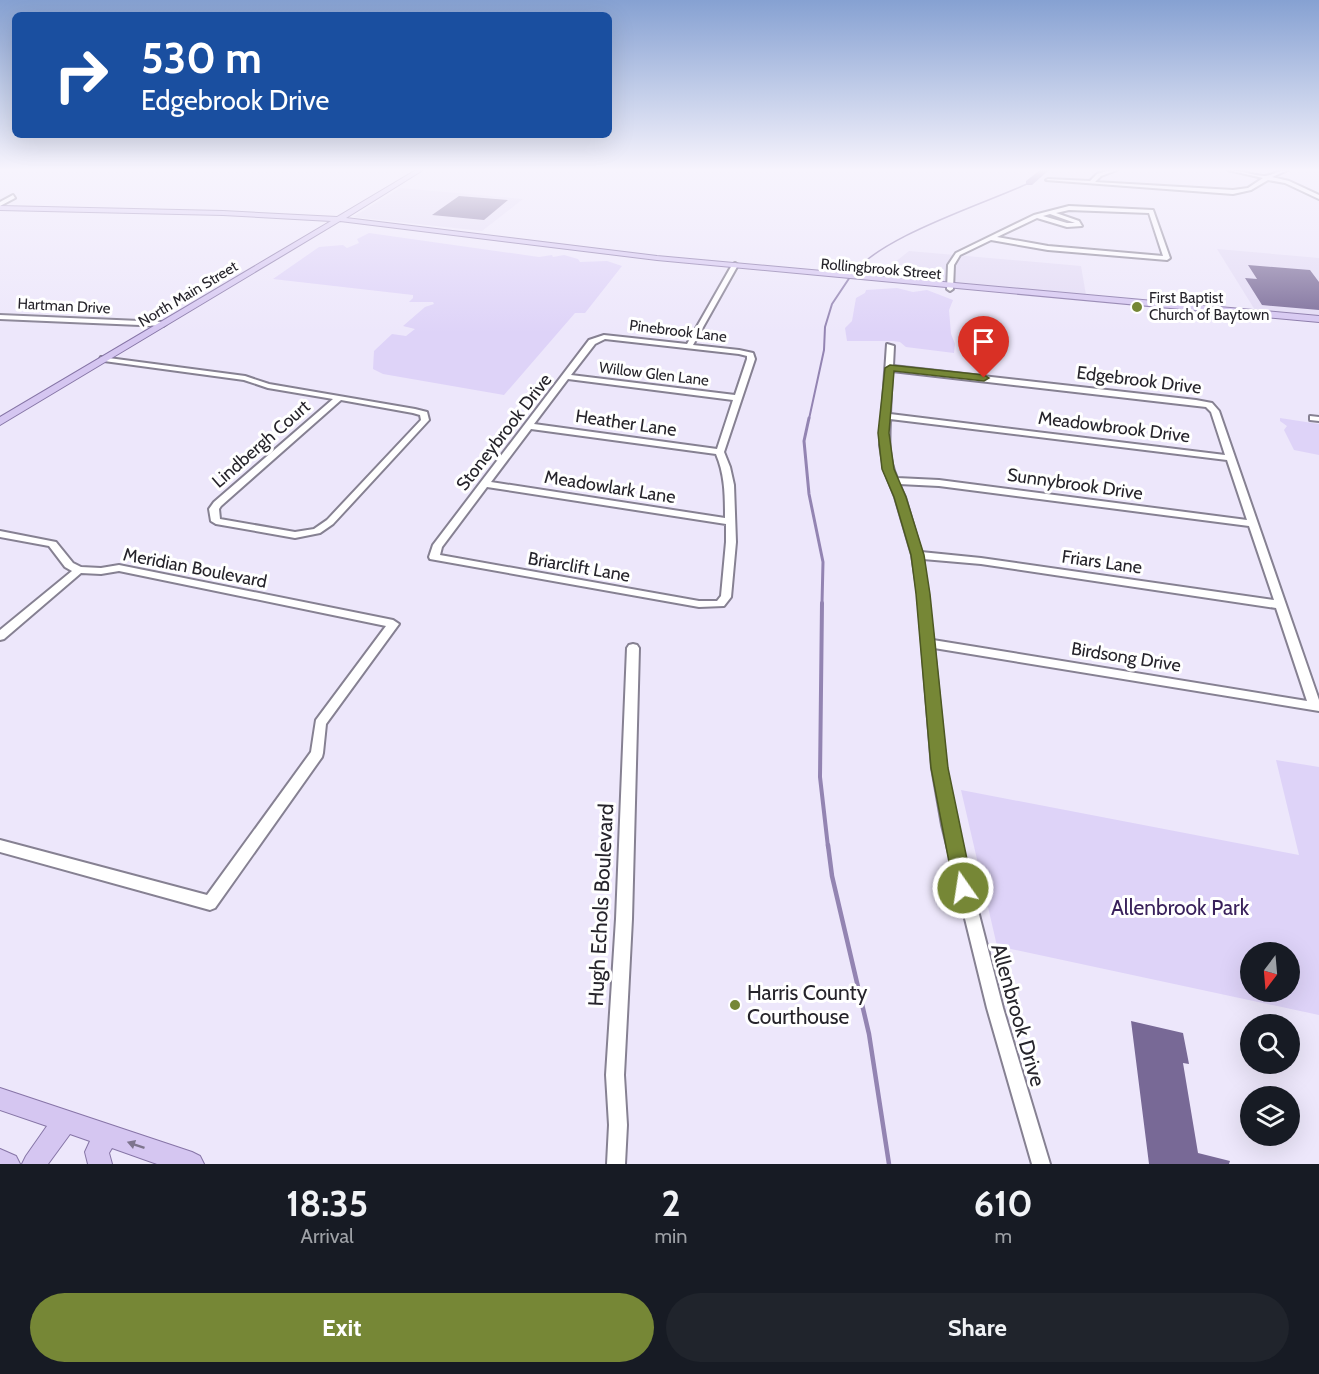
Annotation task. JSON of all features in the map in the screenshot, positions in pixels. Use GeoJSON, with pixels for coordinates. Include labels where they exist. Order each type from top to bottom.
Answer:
{"type":"FeatureCollection","features":[{"type":"Feature","properties":{"kind":"main road","name":"North Main Street"},"geometry":{"type":"LineString","coordinates":[[0,422],[331,224]]}},
{"type":"Feature","properties":{"kind":"main road","name":"Rollingbrook Street"},"geometry":{"type":"LineString","coordinates":[[377,224],[434,229],[558,247],[734,267],[1319,321]]}},
{"type":"Feature","properties":{"kind":"main road"},"geometry":{"type":"LineString","coordinates":[[0,1100],[192,1164]]}},
{"type":"Feature","properties":{"kind":"main road"},"geometry":{"type":"LineString","coordinates":[[34,1164],[65,1121]]}},
{"type":"Feature","properties":{"kind":"main road"},"geometry":{"type":"LineString","coordinates":[[100,1164],[97,1152],[106,1135]]}},
{"type":"Feature","properties":{"kind":"main road"},"geometry":{"type":"LineString","coordinates":[[0,1161],[8,1164]]}},
{"type":"Feature","properties":{"kind":"street"},"geometry":{"type":"LineString","coordinates":[[950,287],[951,265],[956,255],[1019,224]]}},
{"type":"Feature","properties":{"kind":"street"},"geometry":{"type":"LineString","coordinates":[[1065,224],[1079,224]]}},
{"type":"Feature","properties":{"kind":"street"},"geometry":{"type":"LineString","coordinates":[[990,238],[1048,248],[1167,258],[1156,224]]}},
{"type":"Feature","properties":{"kind":"street"},"geometry":{"type":"LineString","coordinates":[[688,346],[734,267]]}},
{"type":"Feature","properties":{"kind":"street","name":"Hartman Drive"},"geometry":{"type":"LineString","coordinates":[[0,319],[159,326]]}},
{"type":"Feature","properties":{"kind":"street","name":"Pinebrook Lane"},"geometry":{"type":"LineString","coordinates":[[608,337],[750,355],[751,359],[738,398]]}},
{"type":"Feature","properties":{"kind":"street","name":"Stoneybrook Drive"},"geometry":{"type":"LineString","coordinates":[[434,557],[437,547],[592,342],[608,337]]}},
{"type":"Feature","properties":{"kind":"street","name":"Allenbrook Drive"},"geometry":{"type":"LineString","coordinates":[[890,345],[884,445],[917,555],[928,643],[939,768],[949,825],[995,1008],[1041,1164]]}},
{"type":"Feature","properties":{"kind":"street"},"geometry":{"type":"LineString","coordinates":[[104,359],[245,378],[268,386],[339,398]]}},
{"type":"Feature","properties":{"kind":"street","name":"Edgebrook Drive"},"geometry":{"type":"LineString","coordinates":[[890,368],[1203,404],[1215,411],[1317,707]]}},
{"type":"Feature","properties":{"kind":"street","name":"Willow Glen Lane"},"geometry":{"type":"LineString","coordinates":[[567,378],[738,398]]}},
{"type":"Feature","properties":{"kind":"street","name":"Lindbergh Court"},"geometry":{"type":"LineString","coordinates":[[339,398],[415,411],[424,414],[425,420],[330,522],[316,531],[295,535],[216,521],[214,509],[217,504],[339,398]]}},
{"type":"Feature","properties":{"kind":"street"},"geometry":{"type":"LineString","coordinates":[[731,522],[726,467],[720,452],[738,398]]}},
{"type":"Feature","properties":{"kind":"street","name":"Meadowbrook Drive"},"geometry":{"type":"LineString","coordinates":[[885,416],[1232,459]]}},
{"type":"Feature","properties":{"kind":"street","name":"Heather Lane"},"geometry":{"type":"LineString","coordinates":[[528,426],[720,452]]}},
{"type":"Feature","properties":{"kind":"street","name":"Sunnybrook Drive"},"geometry":{"type":"LineString","coordinates":[[893,481],[939,483],[1253,524]]}},
{"type":"Feature","properties":{"kind":"street","name":"Meadowlark Lane"},"geometry":{"type":"LineString","coordinates":[[484,484],[731,522]]}},
{"type":"Feature","properties":{"kind":"street","name":"Briarclift Lane"},"geometry":{"type":"LineString","coordinates":[[434,557],[699,604],[720,604],[726,597],[732,542],[731,522]]}},
{"type":"Feature","properties":{"kind":"street"},"geometry":{"type":"LineString","coordinates":[[0,534],[52,544],[69,565],[79,570],[0,636]]}},
{"type":"Feature","properties":{"kind":"street","name":"Friars Lane"},"geometry":{"type":"LineString","coordinates":[[917,555],[981,561],[1281,605]]}},
{"type":"Feature","properties":{"kind":"street","name":"Meridian Boulevard"},"geometry":{"type":"LineString","coordinates":[[0,846],[210,903],[317,753],[320,723],[393,624],[119,568],[101,571],[79,570]]}},
{"type":"Feature","properties":{"kind":"street","name":"Birdsong Drive"},"geometry":{"type":"LineString","coordinates":[[928,643],[1317,707]]}},
{"type":"Feature","properties":{"kind":"street","name":"Hugh Echols Boulevard"},"geometry":{"type":"LineString","coordinates":[[616,1164],[618,1125],[615,1075],[624,919],[633,648]]}},
{"type":"Feature","properties":{"kind":"shaded area"},"geometry":{"type":"Polygon","coordinates":[[[420,224],[491,224],[482,231],[420,224]]]}},
{"type":"Feature","properties":{"kind":"shaded area"},"geometry":{"type":"Polygon","coordinates":[[[1217,249],[1319,258],[1319,316],[1255,310],[1217,249]]]}},
{"type":"Feature","properties":{"kind":"shaded area"},"geometry":{"type":"Polygon","coordinates":[[[909,251],[1081,266],[1086,295],[879,275],[909,251]]]}},
{"type":"Feature","properties":{"kind":"green space"},"geometry":{"type":"Polygon","coordinates":[[[369,233],[539,257],[564,255],[578,259],[580,262],[607,261],[622,266],[585,313],[575,313],[504,395],[383,374],[373,369],[374,351],[392,334],[406,336],[415,329],[403,326],[425,307],[434,304],[433,302],[409,302],[413,295],[273,279],[319,247],[343,245],[347,248],[359,243],[357,239],[369,233]]]}},
{"type":"Feature","properties":{"kind":"green space"},"geometry":{"type":"Polygon","coordinates":[[[897,288],[913,292],[927,290],[953,300],[949,310],[951,334],[955,344],[954,353],[906,347],[900,342],[893,341],[847,341],[845,328],[852,321],[856,298],[866,290],[897,288]]]}},
{"type":"Feature","properties":{"kind":"green space"},"geometry":{"type":"Polygon","coordinates":[[[1280,418],[1319,424],[1319,455],[1294,450],[1284,430],[1287,426],[1280,421],[1280,418]]]}},
{"type":"Feature","properties":{"kind":"green space","name":"Allenbrook Park"},"geometry":{"type":"Polygon","coordinates":[[[1276,760],[1319,767],[1319,1015],[1258,1002],[1300,1002],[1300,942],[1240,942],[1240,998],[997,946],[961,790],[1299,855],[1276,760]]]}},
{"type":"Feature","properties":{"kind":"building"},"geometry":{"type":"Polygon","coordinates":[[[1248,265],[1310,270],[1319,282],[1319,310],[1262,305],[1245,278],[1257,279],[1248,265]]]}},
{"type":"Feature","properties":{"kind":"building"},"geometry":{"type":"Polygon","coordinates":[[[1131,1021],[1183,1033],[1189,1064],[1183,1063],[1198,1153],[1230,1161],[1229,1164],[1149,1164],[1131,1021]]]}},
{"type":"Feature","properties":{"kind":"waterway"},"geometry":{"type":"LineString","coordinates":[[849,278],[863,263],[882,249],[929,224]]}},
{"type":"Feature","properties":{"kind":"waterway"},"geometry":{"type":"LineString","coordinates":[[809,419],[824,350],[825,327],[832,304],[850,277]]}},
{"type":"Feature","properties":{"kind":"waterway"},"geometry":{"type":"LineString","coordinates":[[809,418],[804,441],[809,494],[823,562],[822,604]]}},
{"type":"Feature","properties":{"kind":"waterway"},"geometry":{"type":"LineString","coordinates":[[822,603],[820,777],[828,847]]}},
{"type":"Feature","properties":{"kind":"waterway"},"geometry":{"type":"LineString","coordinates":[[828,845],[832,876],[869,1034],[889,1164]]}},
{"type":"Feature","properties":{"kind":"place","name":"First Baptist Church of Baytown"},"geometry":{"type":"Point","coordinates":[1137,307]}},
{"type":"Feature","properties":{"kind":"place","name":"Harris County Courthouse"},"geometry":{"type":"Point","coordinates":[735,1005]}},
{"type":"Feature","properties":{"kind":"route"},"geometry":{"type":"LineString","coordinates":[[963,888],[939,768],[923,594],[917,555],[900,497],[888,469],[884,433],[890,368],[984,378]]}}]}
